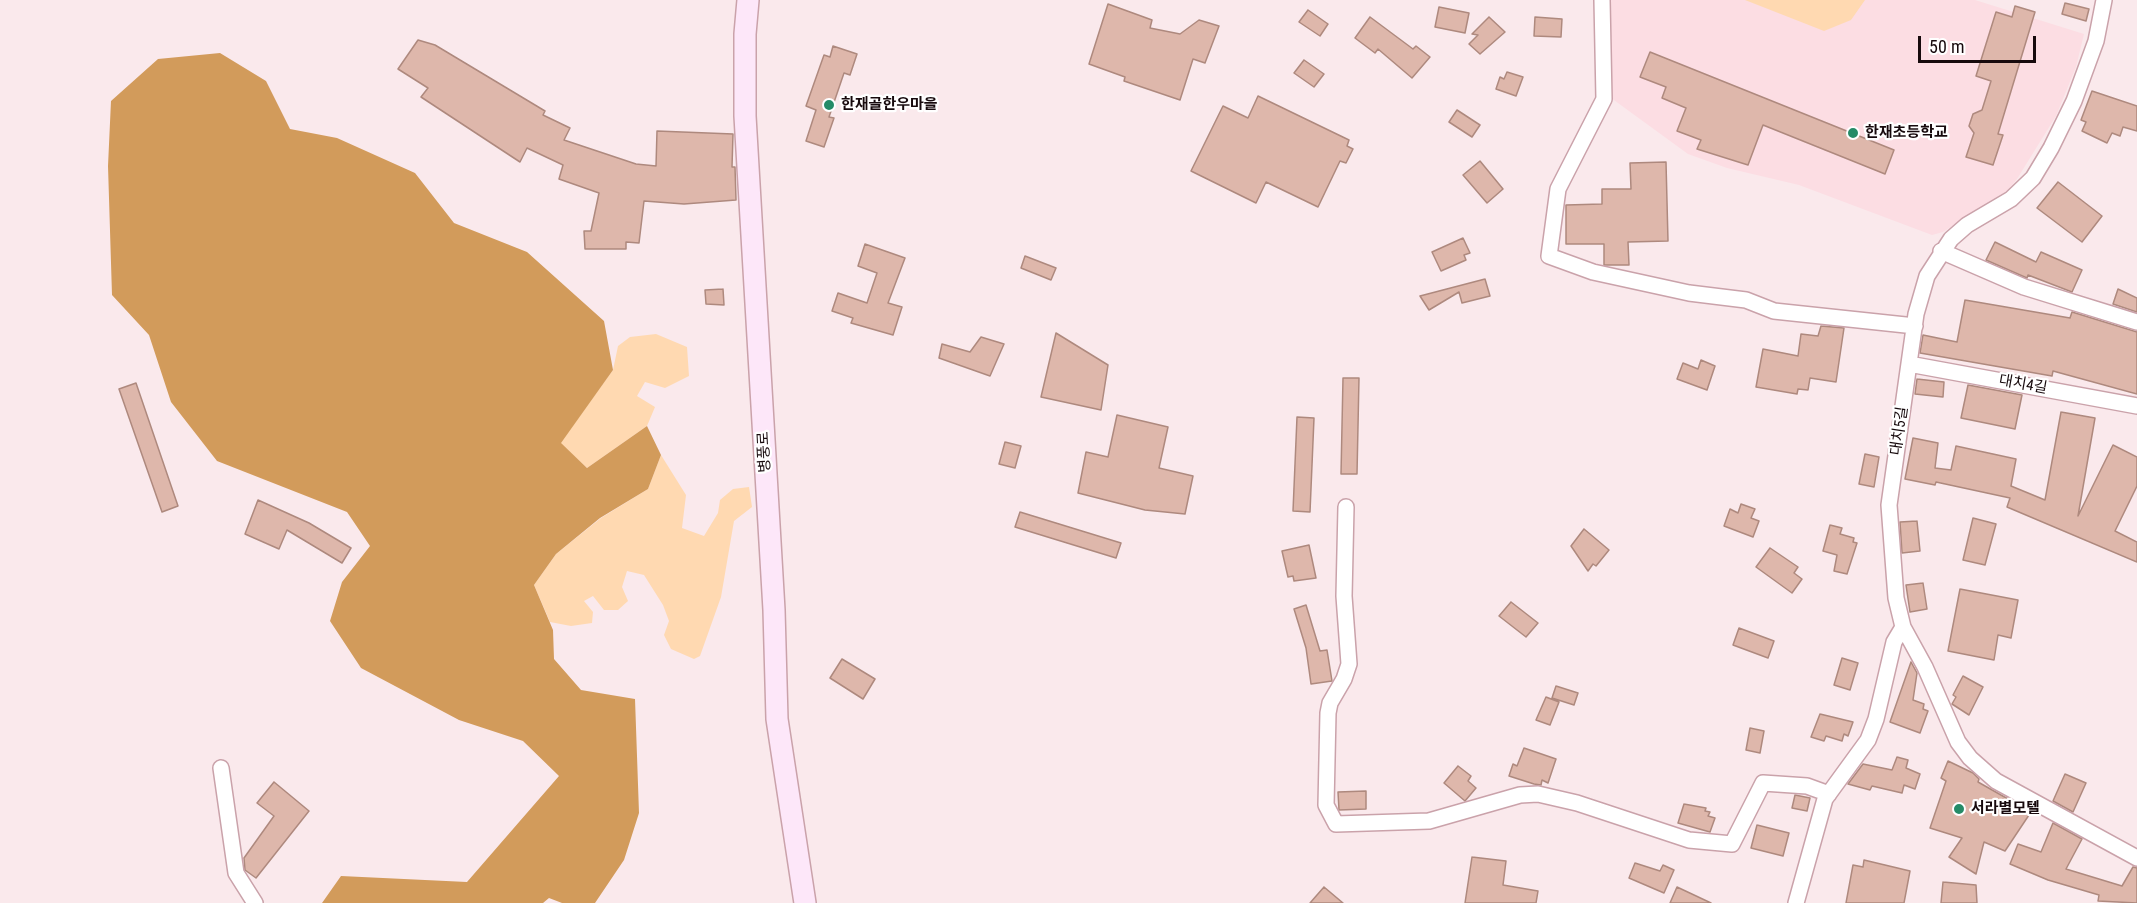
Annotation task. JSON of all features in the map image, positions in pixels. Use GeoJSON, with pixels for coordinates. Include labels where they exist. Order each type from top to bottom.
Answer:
{"type":"FeatureCollection","features":[{"type":"Feature","properties":{"kind":"main road","name":"병풍로"},"geometry":{"type":"LineString","coordinates":[[748,0],[745,34],[745,116],[773,598],[777,719],[806,903]]}},
{"type":"Feature","properties":{"kind":"street"},"geometry":{"type":"LineString","coordinates":[[1602,0],[1604,99],[1558,189],[1549,256],[1593,272],[1689,293],[1746,300],[1774,311],[1915,326]]}},
{"type":"Feature","properties":{"kind":"street","name":"대치5길"},"geometry":{"type":"LineString","coordinates":[[2104,0],[2096,41],[2073,101],[2051,148],[2033,178],[2011,199],[1967,225],[1941,251],[1927,276],[1915,326],[1889,505],[1896,598],[1903,627],[1926,667],[1958,742],[1970,758],[1996,781],[2137,858]]}},
{"type":"Feature","properties":{"kind":"street"},"geometry":{"type":"LineString","coordinates":[[1941,251],[2024,287],[2137,322]]}},
{"type":"Feature","properties":{"kind":"street","name":"대치4길"},"geometry":{"type":"LineString","coordinates":[[1909,364],[2137,406]]}},
{"type":"Feature","properties":{"kind":"street"},"geometry":{"type":"LineString","coordinates":[[1346,507],[1344,596],[1349,664],[1344,679],[1330,703],[1328,713],[1326,805],[1336,824],[1429,821],[1520,795],[1538,794],[1570,801],[1689,840],[1732,844],[1762,783],[1807,786],[1829,794]]}},
{"type":"Feature","properties":{"kind":"street"},"geometry":{"type":"LineString","coordinates":[[1796,903],[1820,814],[1829,794],[1868,740],[1876,719],[1894,642],[1903,627]]}},
{"type":"Feature","properties":{"kind":"street"},"geometry":{"type":"LineString","coordinates":[[221,768],[236,873],[255,903]]}},
{"type":"Feature","properties":{"kind":"shaded area","name":"한재초등학교"},"geometry":{"type":"Polygon","coordinates":[[[1607,0],[1975,0],[2084,34],[2076,67],[2056,116],[2017,179],[2008,190],[1943,232],[1932,235],[1799,185],[1727,168],[1688,154],[1607,95],[1607,0]]]}},
{"type":"Feature","properties":{"kind":"shaded area"},"geometry":{"type":"Polygon","coordinates":[[[1745,0],[1865,0],[1851,20],[1824,31],[1745,0]]]}},
{"type":"Feature","properties":{"kind":"shaded area"},"geometry":{"type":"Polygon","coordinates":[[[220,53],[266,81],[290,129],[337,138],[415,173],[454,223],[527,252],[604,321],[613,370],[561,443],[587,468],[647,426],[661,455],[648,489],[600,518],[556,554],[534,585],[553,630],[554,659],[581,690],[635,699],[639,813],[624,860],[595,903],[562,903],[549,898],[543,903],[322,903],[341,876],[467,882],[559,776],[523,741],[459,720],[361,668],[330,621],[342,582],[370,546],[347,512],[217,461],[171,402],[149,335],[112,295],[108,166],[111,101],[158,59],[220,53]]]}},
{"type":"Feature","properties":{"kind":"shaded area"},"geometry":{"type":"Polygon","coordinates":[[[656,334],[687,347],[689,376],[665,388],[645,382],[637,396],[655,407],[647,426],[587,468],[560,443],[613,370],[618,346],[630,337],[656,334]]]}},
{"type":"Feature","properties":{"kind":"shaded area"},"geometry":{"type":"Polygon","coordinates":[[[661,455],[686,495],[682,528],[704,536],[718,513],[720,500],[733,489],[749,487],[752,507],[734,521],[721,597],[700,656],[694,659],[671,649],[664,635],[669,621],[663,605],[644,575],[627,571],[622,587],[628,601],[618,610],[604,610],[593,596],[584,601],[593,612],[592,623],[571,626],[550,622],[534,585],[556,554],[601,518],[648,489],[661,455]]]}},
{"type":"Feature","properties":{"kind":"building"},"geometry":{"type":"Polygon","coordinates":[[[2065,3],[2089,9],[2086,21],[2062,14],[2065,3]]]}},
{"type":"Feature","properties":{"kind":"building"},"geometry":{"type":"Polygon","coordinates":[[[1108,4],[1152,20],[1150,28],[1180,34],[1199,20],[1219,26],[1205,63],[1193,59],[1180,100],[1124,81],[1125,77],[1089,64],[1108,4]]]}},
{"type":"Feature","properties":{"kind":"building"},"geometry":{"type":"Polygon","coordinates":[[[2015,6],[2035,12],[1998,134],[2003,135],[1993,165],[1966,157],[1974,133],[1969,126],[1973,114],[1982,110],[1991,81],[1976,76],[1996,12],[2012,17],[2015,6]]]}},
{"type":"Feature","properties":{"kind":"building"},"geometry":{"type":"Polygon","coordinates":[[[1439,7],[1469,13],[1465,33],[1435,27],[1439,7]]]}},
{"type":"Feature","properties":{"kind":"building"},"geometry":{"type":"Polygon","coordinates":[[[1308,10],[1328,24],[1320,36],[1299,22],[1308,10]]]}},
{"type":"Feature","properties":{"kind":"building"},"geometry":{"type":"Polygon","coordinates":[[[1370,17],[1413,49],[1416,46],[1430,57],[1412,78],[1378,49],[1375,53],[1355,38],[1370,17]]]}},
{"type":"Feature","properties":{"kind":"building"},"geometry":{"type":"Polygon","coordinates":[[[1489,17],[1505,32],[1480,54],[1469,44],[1478,35],[1472,34],[1489,17]]]}},
{"type":"Feature","properties":{"kind":"building"},"geometry":{"type":"Polygon","coordinates":[[[1535,17],[1562,19],[1561,37],[1534,36],[1535,17]]]}},
{"type":"Feature","properties":{"kind":"building"},"geometry":{"type":"Polygon","coordinates":[[[418,40],[435,45],[545,111],[543,115],[570,128],[564,140],[636,164],[656,166],[657,131],[733,134],[732,167],[735,167],[736,200],[684,204],[644,201],[639,243],[626,242],[626,249],[585,249],[584,231],[591,231],[599,193],[559,179],[563,165],[527,148],[520,162],[421,97],[428,88],[398,69],[418,40]]]}},
{"type":"Feature","properties":{"kind":"building"},"geometry":{"type":"Polygon","coordinates":[[[833,46],[857,54],[850,75],[844,73],[829,117],[834,118],[824,147],[806,141],[816,110],[806,106],[824,55],[830,57],[833,46]]]}},
{"type":"Feature","properties":{"kind":"building","name":"한재초등학교"},"geometry":{"type":"Polygon","coordinates":[[[1650,52],[1894,150],[1885,174],[1763,125],[1748,165],[1697,149],[1701,140],[1677,131],[1686,108],[1662,98],[1666,87],[1640,77],[1650,52]]]}},
{"type":"Feature","properties":{"kind":"building"},"geometry":{"type":"Polygon","coordinates":[[[1304,60],[1324,74],[1314,87],[1294,73],[1304,60]]]}},
{"type":"Feature","properties":{"kind":"building"},"geometry":{"type":"Polygon","coordinates":[[[1507,72],[1523,77],[1516,96],[1496,89],[1500,77],[1504,79],[1507,72]]]}},
{"type":"Feature","properties":{"kind":"building"},"geometry":{"type":"Polygon","coordinates":[[[2092,91],[2137,106],[2137,131],[2123,127],[2120,136],[2112,133],[2107,143],[2082,131],[2086,122],[2081,120],[2092,91]]]}},
{"type":"Feature","properties":{"kind":"building"},"geometry":{"type":"Polygon","coordinates":[[[1258,96],[1349,140],[1347,146],[1353,149],[1346,163],[1340,161],[1318,207],[1266,182],[1256,203],[1191,171],[1223,106],[1248,118],[1258,96]]]}},
{"type":"Feature","properties":{"kind":"building"},"geometry":{"type":"Polygon","coordinates":[[[1457,110],[1480,125],[1472,137],[1449,122],[1457,110]]]}},
{"type":"Feature","properties":{"kind":"building"},"geometry":{"type":"Polygon","coordinates":[[[1480,161],[1503,189],[1487,203],[1463,175],[1480,161]]]}},
{"type":"Feature","properties":{"kind":"building"},"geometry":{"type":"Polygon","coordinates":[[[1666,162],[1668,241],[1628,242],[1629,265],[1604,265],[1604,244],[1566,244],[1566,205],[1602,204],[1602,189],[1631,189],[1630,163],[1666,162]]]}},
{"type":"Feature","properties":{"kind":"building"},"geometry":{"type":"Polygon","coordinates":[[[2058,182],[2102,216],[2082,242],[2037,208],[2058,182]]]}},
{"type":"Feature","properties":{"kind":"building"},"geometry":{"type":"Polygon","coordinates":[[[1463,238],[1470,253],[1464,255],[1466,260],[1441,271],[1432,252],[1463,238]]]}},
{"type":"Feature","properties":{"kind":"building"},"geometry":{"type":"Polygon","coordinates":[[[1995,242],[2036,262],[2041,252],[2082,270],[2072,292],[2028,275],[2027,278],[1986,260],[1995,242]]]}},
{"type":"Feature","properties":{"kind":"building"},"geometry":{"type":"Polygon","coordinates":[[[865,244],[905,258],[888,303],[902,307],[893,335],[851,323],[853,318],[832,311],[838,293],[867,303],[877,273],[858,266],[865,244]]]}},
{"type":"Feature","properties":{"kind":"building"},"geometry":{"type":"Polygon","coordinates":[[[1025,256],[1056,268],[1051,280],[1021,268],[1025,256]]]}},
{"type":"Feature","properties":{"kind":"building"},"geometry":{"type":"Polygon","coordinates":[[[1485,279],[1490,296],[1462,303],[1459,292],[1429,310],[1420,296],[1485,279]]]}},
{"type":"Feature","properties":{"kind":"building"},"geometry":{"type":"Polygon","coordinates":[[[723,289],[724,305],[706,304],[705,290],[723,289]]]}},
{"type":"Feature","properties":{"kind":"building"},"geometry":{"type":"Polygon","coordinates":[[[2118,289],[2137,298],[2137,312],[2113,304],[2118,289]]]}},
{"type":"Feature","properties":{"kind":"building"},"geometry":{"type":"Polygon","coordinates":[[[1965,300],[2070,318],[2072,312],[2137,332],[2137,394],[2053,371],[2052,376],[1920,353],[1923,335],[1957,342],[1965,300]]]}},
{"type":"Feature","properties":{"kind":"building"},"geometry":{"type":"Polygon","coordinates":[[[1821,326],[1844,328],[1836,382],[1810,378],[1808,390],[1798,389],[1797,394],[1756,387],[1763,349],[1798,356],[1801,334],[1818,336],[1821,326]]]}},
{"type":"Feature","properties":{"kind":"building"},"geometry":{"type":"Polygon","coordinates":[[[1056,333],[1108,365],[1101,410],[1041,397],[1056,333]]]}},
{"type":"Feature","properties":{"kind":"building"},"geometry":{"type":"Polygon","coordinates":[[[981,337],[1004,344],[990,376],[939,358],[942,344],[970,352],[981,337]]]}},
{"type":"Feature","properties":{"kind":"building"},"geometry":{"type":"Polygon","coordinates":[[[1701,360],[1715,366],[1707,390],[1677,379],[1683,363],[1698,369],[1701,360]]]}},
{"type":"Feature","properties":{"kind":"building"},"geometry":{"type":"Polygon","coordinates":[[[1343,378],[1359,378],[1357,474],[1341,474],[1343,378]]]}},
{"type":"Feature","properties":{"kind":"building"},"geometry":{"type":"Polygon","coordinates":[[[1917,379],[1944,382],[1943,397],[1915,394],[1917,379]]]}},
{"type":"Feature","properties":{"kind":"building"},"geometry":{"type":"Polygon","coordinates":[[[136,383],[178,506],[162,512],[119,389],[136,383]]]}},
{"type":"Feature","properties":{"kind":"building"},"geometry":{"type":"Polygon","coordinates":[[[1968,385],[2022,395],[2015,429],[1961,418],[1968,385]]]}},
{"type":"Feature","properties":{"kind":"building"},"geometry":{"type":"Polygon","coordinates":[[[2061,412],[2095,418],[2078,516],[2113,445],[2137,457],[2137,486],[2115,531],[2137,542],[2137,562],[2007,507],[2010,498],[1936,482],[1935,485],[1905,479],[1913,438],[1938,443],[1935,468],[1951,470],[1956,446],[2016,459],[2011,486],[2045,500],[2061,412]]]}},
{"type":"Feature","properties":{"kind":"building"},"geometry":{"type":"Polygon","coordinates":[[[1117,415],[1168,427],[1159,468],[1193,476],[1185,514],[1145,510],[1078,493],[1086,452],[1108,457],[1117,415]]]}},
{"type":"Feature","properties":{"kind":"building"},"geometry":{"type":"Polygon","coordinates":[[[1297,417],[1314,418],[1310,512],[1293,511],[1297,417]]]}},
{"type":"Feature","properties":{"kind":"building"},"geometry":{"type":"Polygon","coordinates":[[[1005,442],[1021,446],[1015,468],[999,464],[1005,442]]]}},
{"type":"Feature","properties":{"kind":"building"},"geometry":{"type":"Polygon","coordinates":[[[1865,454],[1879,457],[1874,487],[1859,484],[1865,454]]]}},
{"type":"Feature","properties":{"kind":"building"},"geometry":{"type":"Polygon","coordinates":[[[258,500],[309,523],[351,548],[342,563],[287,530],[279,549],[245,534],[258,500]]]}},
{"type":"Feature","properties":{"kind":"building"},"geometry":{"type":"Polygon","coordinates":[[[1741,504],[1755,509],[1751,518],[1759,521],[1753,537],[1724,526],[1730,509],[1738,513],[1741,504]]]}},
{"type":"Feature","properties":{"kind":"building"},"geometry":{"type":"Polygon","coordinates":[[[1020,512],[1121,543],[1116,558],[1015,527],[1020,512]]]}},
{"type":"Feature","properties":{"kind":"building"},"geometry":{"type":"Polygon","coordinates":[[[1973,518],[1996,524],[1985,565],[1963,560],[1973,518]]]}},
{"type":"Feature","properties":{"kind":"building"},"geometry":{"type":"Polygon","coordinates":[[[1917,521],[1920,551],[1902,553],[1900,522],[1917,521]]]}},
{"type":"Feature","properties":{"kind":"building"},"geometry":{"type":"Polygon","coordinates":[[[1830,525],[1842,528],[1840,534],[1854,538],[1853,542],[1857,543],[1847,574],[1834,571],[1837,555],[1823,551],[1830,525]]]}},
{"type":"Feature","properties":{"kind":"building"},"geometry":{"type":"Polygon","coordinates":[[[1584,529],[1609,550],[1596,566],[1593,564],[1588,571],[1571,546],[1584,529]]]}},
{"type":"Feature","properties":{"kind":"building"},"geometry":{"type":"Polygon","coordinates":[[[1309,545],[1316,578],[1294,581],[1293,576],[1288,577],[1282,551],[1309,545]]]}},
{"type":"Feature","properties":{"kind":"building"},"geometry":{"type":"Polygon","coordinates":[[[1770,548],[1798,567],[1794,573],[1802,579],[1792,593],[1756,567],[1770,548]]]}},
{"type":"Feature","properties":{"kind":"building"},"geometry":{"type":"Polygon","coordinates":[[[1923,583],[1927,609],[1910,612],[1906,585],[1923,583]]]}},
{"type":"Feature","properties":{"kind":"building"},"geometry":{"type":"Polygon","coordinates":[[[1960,589],[2018,600],[2011,638],[1998,635],[1994,660],[1948,651],[1960,589]]]}},
{"type":"Feature","properties":{"kind":"building"},"geometry":{"type":"Polygon","coordinates":[[[1511,602],[1538,623],[1526,637],[1499,616],[1511,602]]]}},
{"type":"Feature","properties":{"kind":"building"},"geometry":{"type":"Polygon","coordinates":[[[1306,605],[1320,651],[1327,650],[1332,681],[1311,684],[1306,648],[1294,609],[1306,605]]]}},
{"type":"Feature","properties":{"kind":"building"},"geometry":{"type":"Polygon","coordinates":[[[1739,628],[1774,641],[1768,658],[1733,645],[1739,628]]]}},
{"type":"Feature","properties":{"kind":"building"},"geometry":{"type":"Polygon","coordinates":[[[1842,658],[1858,663],[1850,690],[1834,685],[1842,658]]]}},
{"type":"Feature","properties":{"kind":"building"},"geometry":{"type":"Polygon","coordinates":[[[842,659],[875,679],[863,699],[830,678],[842,659]]]}},
{"type":"Feature","properties":{"kind":"building"},"geometry":{"type":"Polygon","coordinates":[[[1911,662],[1917,673],[1913,700],[1924,704],[1923,709],[1928,711],[1920,733],[1890,722],[1911,662]]]}},
{"type":"Feature","properties":{"kind":"building"},"geometry":{"type":"Polygon","coordinates":[[[1963,676],[1983,687],[1969,715],[1952,704],[1956,697],[1953,695],[1963,676]]]}},
{"type":"Feature","properties":{"kind":"building"},"geometry":{"type":"Polygon","coordinates":[[[1556,686],[1578,693],[1574,705],[1552,698],[1556,686]]]}},
{"type":"Feature","properties":{"kind":"building"},"geometry":{"type":"Polygon","coordinates":[[[1546,697],[1559,702],[1550,725],[1536,720],[1546,697]]]}},
{"type":"Feature","properties":{"kind":"building"},"geometry":{"type":"Polygon","coordinates":[[[1820,714],[1853,722],[1848,736],[1844,734],[1842,741],[1826,736],[1824,741],[1811,737],[1820,714]]]}},
{"type":"Feature","properties":{"kind":"building"},"geometry":{"type":"Polygon","coordinates":[[[1750,728],[1764,731],[1760,753],[1746,750],[1750,728]]]}},
{"type":"Feature","properties":{"kind":"building"},"geometry":{"type":"Polygon","coordinates":[[[1524,748],[1556,759],[1548,783],[1542,780],[1541,785],[1534,784],[1509,776],[1513,764],[1517,766],[1524,748]]]}},
{"type":"Feature","properties":{"kind":"building"},"geometry":{"type":"Polygon","coordinates":[[[1897,757],[1908,760],[1906,768],[1920,774],[1915,789],[1904,785],[1902,793],[1872,786],[1870,790],[1848,784],[1863,764],[1892,770],[1897,757]]]}},
{"type":"Feature","properties":{"kind":"building"},"geometry":{"type":"Polygon","coordinates":[[[1948,761],[1973,773],[1979,779],[1978,782],[2031,812],[2005,851],[1984,842],[1976,874],[1949,857],[1962,838],[1930,828],[1946,781],[1941,778],[1948,761]]]}},
{"type":"Feature","properties":{"kind":"building"},"geometry":{"type":"Polygon","coordinates":[[[1458,766],[1471,776],[1468,781],[1476,788],[1465,801],[1444,783],[1458,766]]]}},
{"type":"Feature","properties":{"kind":"building"},"geometry":{"type":"Polygon","coordinates":[[[2065,774],[2086,783],[2073,812],[2053,801],[2065,774]]]}},
{"type":"Feature","properties":{"kind":"building"},"geometry":{"type":"Polygon","coordinates":[[[274,782],[309,811],[256,878],[245,870],[244,858],[274,816],[257,803],[274,782]]]}},
{"type":"Feature","properties":{"kind":"building"},"geometry":{"type":"Polygon","coordinates":[[[1366,791],[1366,809],[1339,810],[1338,792],[1366,791]]]}},
{"type":"Feature","properties":{"kind":"building"},"geometry":{"type":"Polygon","coordinates":[[[1795,795],[1810,798],[1807,811],[1792,808],[1795,795]]]}},
{"type":"Feature","properties":{"kind":"building"},"geometry":{"type":"Polygon","coordinates":[[[1684,804],[1706,808],[1705,811],[1710,812],[1708,816],[1715,818],[1710,832],[1678,823],[1684,804]]]}},
{"type":"Feature","properties":{"kind":"building"},"geometry":{"type":"Polygon","coordinates":[[[2053,823],[2082,839],[2066,869],[2122,886],[2133,867],[2137,868],[2137,903],[2098,901],[2099,895],[2048,880],[2010,864],[2018,844],[2041,852],[2053,823]]]}},
{"type":"Feature","properties":{"kind":"building"},"geometry":{"type":"Polygon","coordinates":[[[1757,825],[1789,833],[1783,856],[1751,848],[1757,825]]]}},
{"type":"Feature","properties":{"kind":"building"},"geometry":{"type":"Polygon","coordinates":[[[1472,857],[1506,861],[1503,885],[1538,891],[1536,903],[1465,903],[1472,857]]]}},
{"type":"Feature","properties":{"kind":"building"},"geometry":{"type":"Polygon","coordinates":[[[1864,860],[1910,871],[1904,903],[1846,903],[1853,865],[1863,867],[1864,860]]]}},
{"type":"Feature","properties":{"kind":"building"},"geometry":{"type":"Polygon","coordinates":[[[1635,863],[1660,871],[1663,865],[1674,870],[1664,893],[1629,878],[1635,863]]]}},
{"type":"Feature","properties":{"kind":"building"},"geometry":{"type":"Polygon","coordinates":[[[1943,882],[1976,885],[1977,903],[1941,903],[1943,882]]]}},
{"type":"Feature","properties":{"kind":"building"},"geometry":{"type":"Polygon","coordinates":[[[1324,887],[1343,903],[1310,903],[1324,887]]]}},
{"type":"Feature","properties":{"kind":"building"},"geometry":{"type":"Polygon","coordinates":[[[1677,887],[1711,903],[1670,903],[1677,887]]]}},
{"type":"Feature","properties":{"kind":"place","name":"한재골한우마을"},"geometry":{"type":"Point","coordinates":[829,105]}},
{"type":"Feature","properties":{"kind":"place","name":"한재초등학교"},"geometry":{"type":"Point","coordinates":[1853,133]}},
{"type":"Feature","properties":{"kind":"place","name":"서라별모텔"},"geometry":{"type":"Point","coordinates":[1959,809]}}]}
